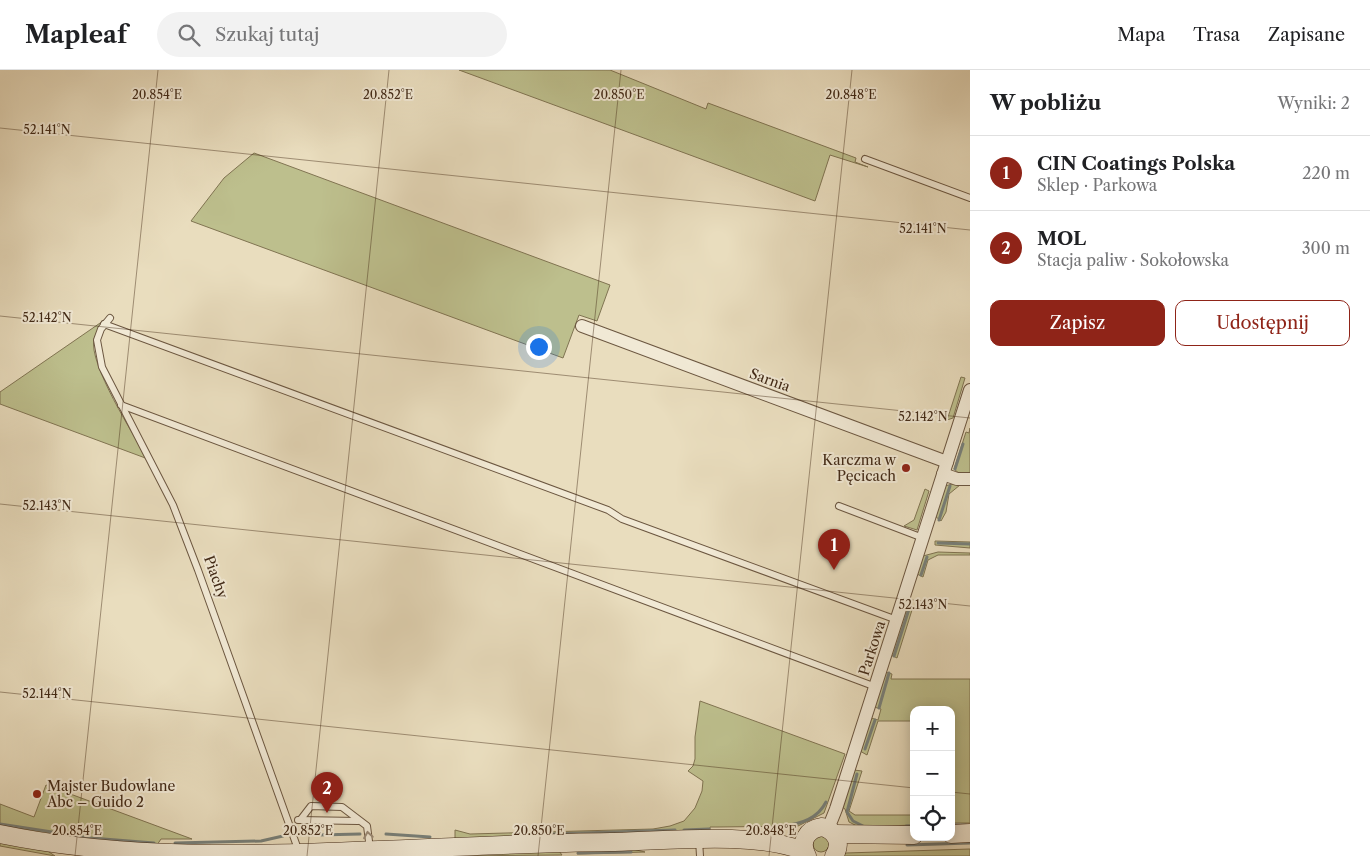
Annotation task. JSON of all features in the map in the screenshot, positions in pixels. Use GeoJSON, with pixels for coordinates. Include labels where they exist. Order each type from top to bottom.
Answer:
{"type":"FeatureCollection","features":[{"type":"Feature","properties":{"kind":"street","name":"Sarnia"},"geometry":{"type":"LineString","coordinates":[[582,326],[945,468],[957,479],[970,480]]}},
{"type":"Feature","properties":{"kind":"street","name":"Parkowa"},"geometry":{"type":"LineString","coordinates":[[834,842],[896,620],[970,390]]}},
{"type":"Feature","properties":{"kind":"street"},"geometry":{"type":"LineString","coordinates":[[0,834],[66,851],[264,855],[300,855],[370,850],[700,848],[765,839],[807,847],[817,828],[834,842],[880,836],[910,835]]}},
{"type":"Feature","properties":{"kind":"street"},"geometry":{"type":"LineString","coordinates":[[955,834],[970,833]]}},
{"type":"Feature","properties":{"kind":"lane"},"geometry":{"type":"LineString","coordinates":[[865,159],[970,198]]}},
{"type":"Feature","properties":{"kind":"lane"},"geometry":{"type":"LineString","coordinates":[[110,318],[104,324],[598,507],[622,519],[896,620]]}},
{"type":"Feature","properties":{"kind":"lane","name":"Piachy"},"geometry":{"type":"LineString","coordinates":[[104,324],[98,336],[98,354],[121,405],[173,505],[291,824],[300,855]]}},
{"type":"Feature","properties":{"kind":"lane"},"geometry":{"type":"LineString","coordinates":[[121,405],[876,687]]}},
{"type":"Feature","properties":{"kind":"lane"},"geometry":{"type":"LineString","coordinates":[[839,506],[923,538]]}},
{"type":"Feature","properties":{"kind":"lane"},"geometry":{"type":"LineString","coordinates":[[291,824],[300,819],[311,806],[336,806],[343,808],[368,828],[370,850]]}},
{"type":"Feature","properties":{"kind":"lane"},"geometry":{"type":"LineString","coordinates":[[300,819],[361,821]]}},
{"type":"Feature","properties":{"kind":"green space"},"geometry":{"type":"Polygon","coordinates":[[[459,70],[610,70],[706,109],[708,103],[856,158],[855,162],[868,167],[830,155],[815,201],[459,70]]]}},
{"type":"Feature","properties":{"kind":"green space"},"geometry":{"type":"Polygon","coordinates":[[[254,153],[610,285],[597,321],[579,315],[563,358],[191,221],[224,178],[254,153]]]}},
{"type":"Feature","properties":{"kind":"green space"},"geometry":{"type":"Polygon","coordinates":[[[103,321],[94,339],[94,350],[98,365],[114,399],[148,459],[0,404],[0,392],[103,321]]]}},
{"type":"Feature","properties":{"kind":"green space"},"geometry":{"type":"Polygon","coordinates":[[[961,377],[965,378],[953,418],[947,420],[961,377]]]}},
{"type":"Feature","properties":{"kind":"green space"},"geometry":{"type":"Polygon","coordinates":[[[970,428],[970,474],[961,475],[954,469],[966,432],[969,433],[970,428]]]}},
{"type":"Feature","properties":{"kind":"green space"},"geometry":{"type":"Polygon","coordinates":[[[960,482],[960,485],[949,494],[946,512],[941,521],[935,516],[945,486],[960,482]]]}},
{"type":"Feature","properties":{"kind":"green space"},"geometry":{"type":"Polygon","coordinates":[[[925,489],[929,491],[917,530],[904,526],[914,520],[925,489]]]}},
{"type":"Feature","properties":{"kind":"green space"},"geometry":{"type":"Polygon","coordinates":[[[935,541],[970,542],[970,548],[935,545],[935,541]]]}},
{"type":"Feature","properties":{"kind":"green space"},"geometry":{"type":"Polygon","coordinates":[[[938,552],[970,553],[970,555],[938,555],[928,560],[923,577],[917,574],[923,556],[938,552]]]}},
{"type":"Feature","properties":{"kind":"green space"},"geometry":{"type":"Polygon","coordinates":[[[905,610],[912,610],[897,658],[891,655],[905,610]]]}},
{"type":"Feature","properties":{"kind":"green space"},"geometry":{"type":"Polygon","coordinates":[[[885,672],[892,674],[891,679],[970,679],[970,823],[955,823],[955,706],[910,706],[910,721],[878,721],[867,755],[860,751],[871,718],[878,720],[881,709],[874,707],[885,672]]]}},
{"type":"Feature","properties":{"kind":"green space"},"geometry":{"type":"Polygon","coordinates":[[[700,701],[845,754],[824,813],[798,826],[710,827],[710,832],[455,840],[455,830],[470,834],[653,829],[684,821],[695,808],[702,791],[703,781],[688,771],[693,766],[695,759],[695,737],[700,701]]]}},
{"type":"Feature","properties":{"kind":"green space"},"geometry":{"type":"Polygon","coordinates":[[[854,770],[862,771],[849,811],[855,815],[910,815],[910,825],[859,827],[849,822],[845,809],[842,807],[854,770]]]}},
{"type":"Feature","properties":{"kind":"green space","name":"Majster Budowlane Abc – Guido 2"},"geometry":{"type":"Polygon","coordinates":[[[46,785],[192,839],[161,839],[157,845],[142,846],[0,828],[0,804],[34,817],[46,785]]]}},
{"type":"Feature","properties":{"kind":"green space"},"geometry":{"type":"Polygon","coordinates":[[[818,836],[824,836],[829,841],[827,850],[818,852],[813,847],[813,841],[818,836]]]}},
{"type":"Feature","properties":{"kind":"green space"},"geometry":{"type":"Polygon","coordinates":[[[0,841],[46,850],[55,856],[0,846],[0,841]]]}},
{"type":"Feature","properties":{"kind":"green space"},"geometry":{"type":"Polygon","coordinates":[[[628,848],[645,852],[577,854],[579,851],[628,848]]]}},
{"type":"Feature","properties":{"kind":"green space"},"geometry":{"type":"Polygon","coordinates":[[[970,849],[970,856],[843,856],[846,853],[970,849]]]}},
{"type":"Feature","properties":{"kind":"green space"},"geometry":{"type":"Polygon","coordinates":[[[559,851],[562,855],[444,856],[454,855],[559,851]]]}},
{"type":"Feature","properties":{"kind":"waterway"},"geometry":{"type":"LineString","coordinates":[[955,469],[963,444]]}},
{"type":"Feature","properties":{"kind":"waterway"},"geometry":{"type":"LineString","coordinates":[[939,520],[950,486]]}},
{"type":"Feature","properties":{"kind":"waterway"},"geometry":{"type":"LineString","coordinates":[[938,543],[970,544]]}},
{"type":"Feature","properties":{"kind":"waterway"},"geometry":{"type":"LineString","coordinates":[[921,575],[927,557]]}},
{"type":"Feature","properties":{"kind":"waterway"},"geometry":{"type":"LineString","coordinates":[[894,656],[909,609]]}},
{"type":"Feature","properties":{"kind":"waterway"},"geometry":{"type":"LineString","coordinates":[[879,708],[889,673]]}},
{"type":"Feature","properties":{"kind":"waterway"},"geometry":{"type":"LineString","coordinates":[[865,749],[875,720]]}},
{"type":"Feature","properties":{"kind":"waterway"},"geometry":{"type":"LineString","coordinates":[[857,774],[847,812],[853,821],[863,826]]}},
{"type":"Feature","properties":{"kind":"waterway"},"geometry":{"type":"LineString","coordinates":[[780,826],[801,823],[807,820],[818,813],[826,802]]}},
{"type":"Feature","properties":{"kind":"waterway"},"geometry":{"type":"LineString","coordinates":[[0,824],[91,838],[154,843]]}},
{"type":"Feature","properties":{"kind":"waterway"},"geometry":{"type":"LineString","coordinates":[[955,825],[966,825]]}},
{"type":"Feature","properties":{"kind":"waterway"},"geometry":{"type":"LineString","coordinates":[[684,830],[709,829]]}},
{"type":"Feature","properties":{"kind":"waterway"},"geometry":{"type":"LineString","coordinates":[[551,834],[675,830]]}},
{"type":"Feature","properties":{"kind":"waterway"},"geometry":{"type":"LineString","coordinates":[[318,835],[360,834]]}},
{"type":"Feature","properties":{"kind":"waterway"},"geometry":{"type":"LineString","coordinates":[[386,834],[430,837]]}},
{"type":"Feature","properties":{"kind":"waterway"},"geometry":{"type":"LineString","coordinates":[[175,843],[261,841],[283,836]]}},
{"type":"Feature","properties":{"kind":"waterway"},"geometry":{"type":"LineString","coordinates":[[907,845],[970,843]]}},
{"type":"Feature","properties":{"kind":"waterway"},"geometry":{"type":"LineString","coordinates":[[578,853],[631,852]]}},
{"type":"Feature","properties":{"kind":"place","name":"Karczma w Pęcicach"},"geometry":{"type":"Point","coordinates":[906,468]}},
{"type":"Feature","properties":{"kind":"place","name":"CIN Coatings Polska"},"geometry":{"type":"Point","coordinates":[834,570]}},
{"type":"Feature","properties":{"kind":"place","name":"Majster Budowlane Abc – Guido 2"},"geometry":{"type":"Point","coordinates":[37,794]}},
{"type":"Feature","properties":{"kind":"place","name":"MOL"},"geometry":{"type":"Point","coordinates":[327,813]}}]}
